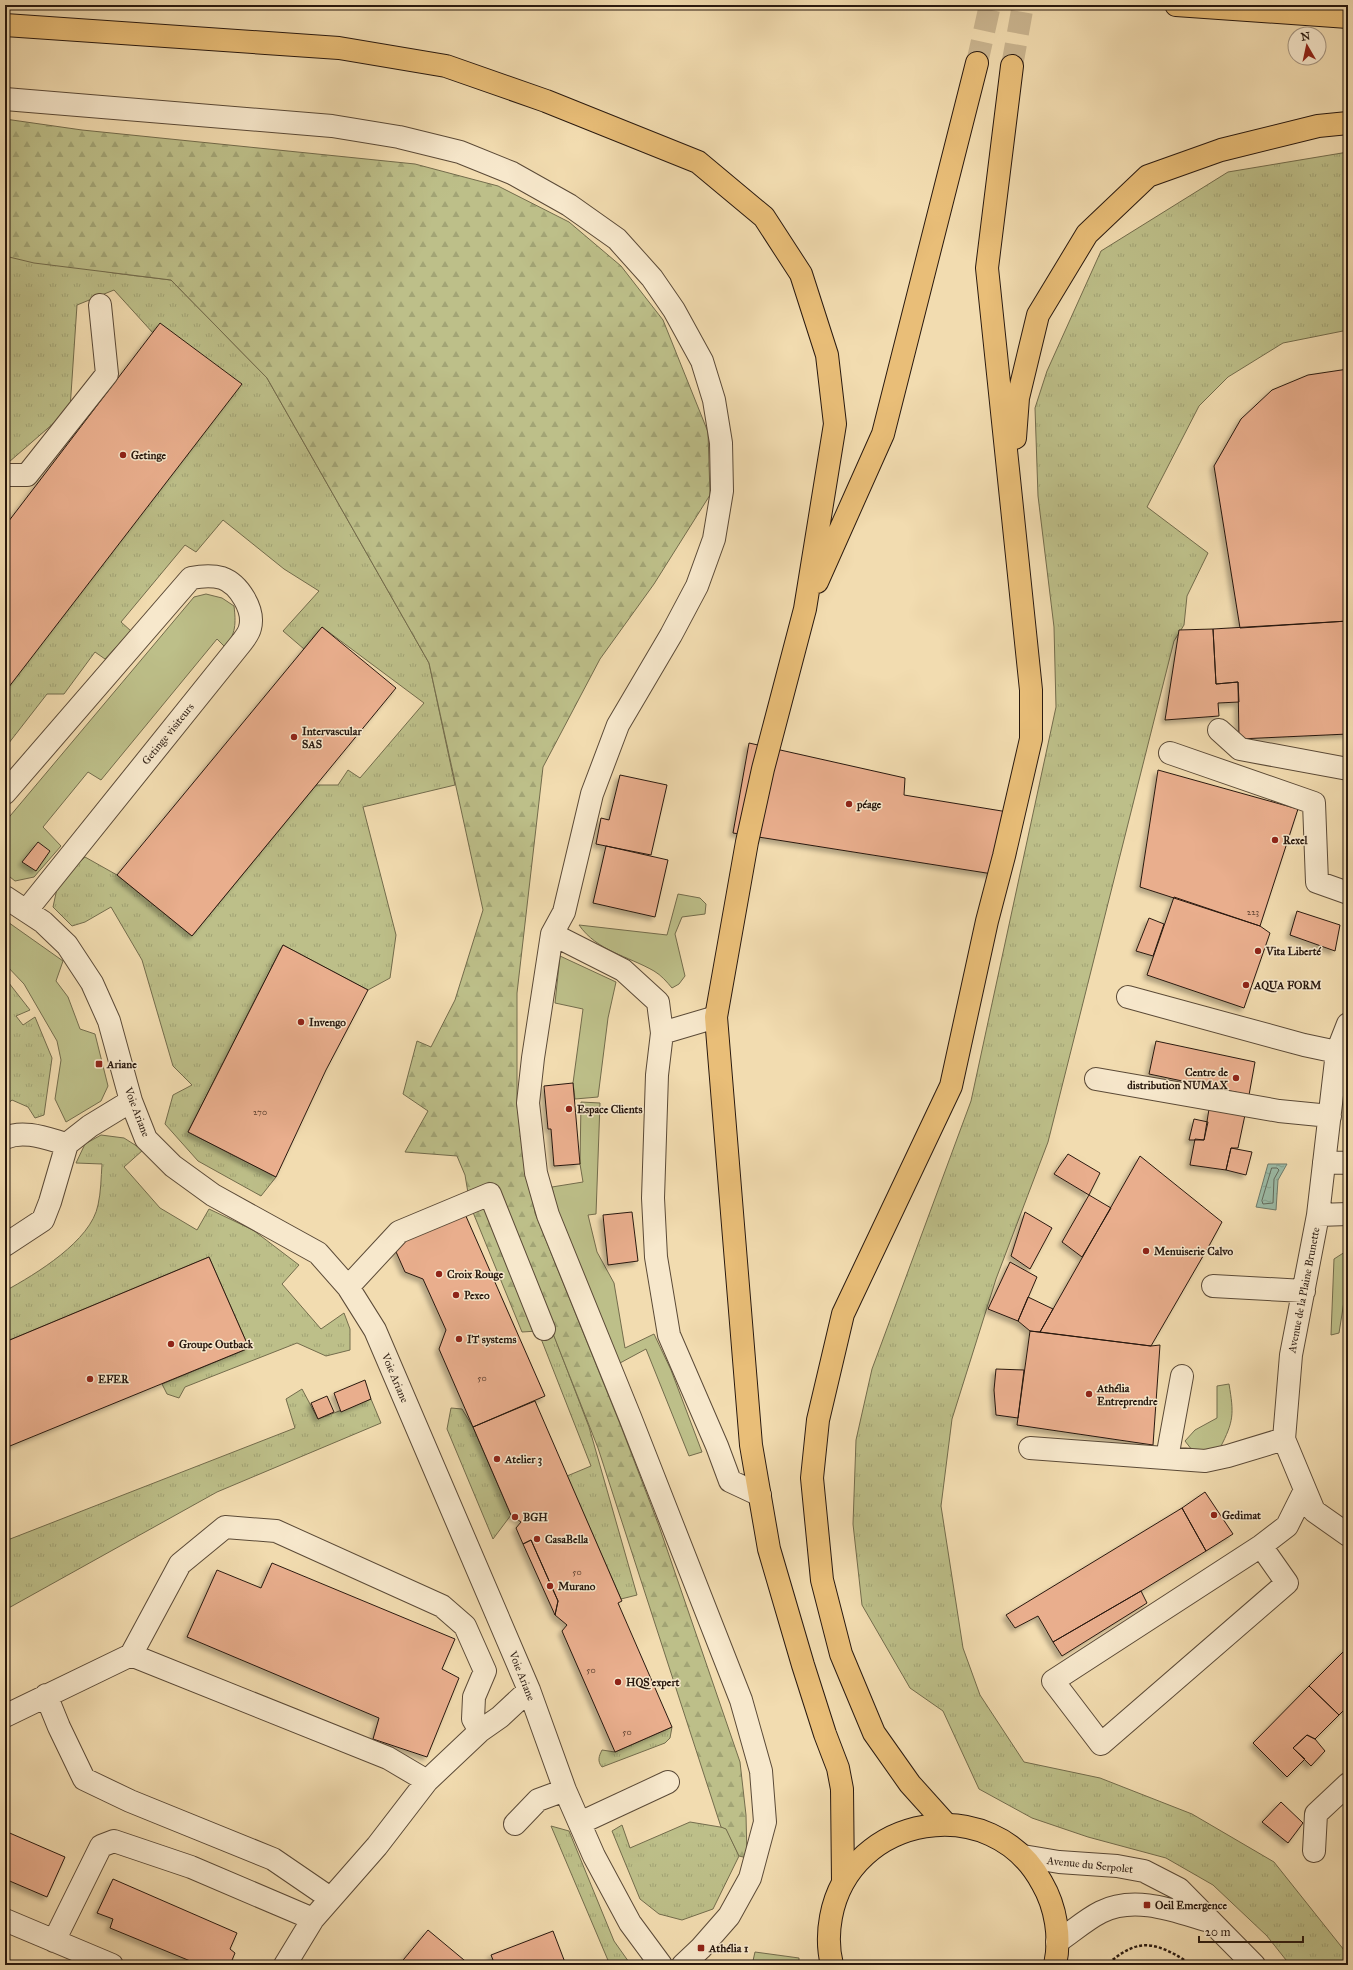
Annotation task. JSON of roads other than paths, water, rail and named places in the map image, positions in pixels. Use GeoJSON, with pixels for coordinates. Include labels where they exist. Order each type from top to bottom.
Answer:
{"type":"FeatureCollection","features":[{"type":"Feature","properties":{"kind":"main road"},"geometry":{"type":"LineString","coordinates":[[1176,5],[1348,17]]}},
{"type":"Feature","properties":{"kind":"main road"},"geometry":{"type":"LineString","coordinates":[[5,25],[339,48],[446,66],[546,101],[698,162],[764,217],[801,274],[827,355],[835,424],[805,609],[763,769],[716,1018],[751,1445],[769,1549],[803,1665],[825,1734],[838,1768],[842,1789],[843,1882]]}},
{"type":"Feature","properties":{"kind":"main road"},"geometry":{"type":"LineString","coordinates":[[805,609],[883,434],[977,62]]}},
{"type":"Feature","properties":{"kind":"main road"},"geometry":{"type":"LineString","coordinates":[[946,1824],[910,1784],[874,1733],[841,1654],[822,1580],[812,1478],[818,1420],[843,1314],[951,1086],[987,921],[1004,856],[1031,739],[1032,690],[987,268],[1012,66]]}},
{"type":"Feature","properties":{"kind":"main road"},"geometry":{"type":"LineString","coordinates":[[1010,487],[1018,398],[1038,315],[1087,234],[1148,176],[1221,150],[1318,126],[1348,123]]}},
{"type":"Feature","properties":{"kind":"main road"},"geometry":{"type":"LineString","coordinates":[[832,1965],[829,1954],[829,1930],[833,1905],[843,1882],[862,1857],[887,1838],[916,1828],[946,1824],[967,1826],[987,1833],[1006,1843],[1023,1856],[1038,1875],[1049,1896],[1056,1919],[1057,1942],[1054,1965]]}},
{"type":"Feature","properties":{"kind":"street"},"geometry":{"type":"LineString","coordinates":[[5,99],[332,126],[399,137],[460,152],[512,173],[569,205],[617,239],[652,278],[674,310],[702,361],[714,400],[722,443],[722,491],[714,539],[697,586],[671,635],[618,725],[592,794],[564,912],[552,934],[533,1058],[528,1103],[536,1173],[551,1222],[630,1417],[741,1700],[761,1771],[765,1822],[750,1878],[729,1916],[701,1948],[683,1965]]}},
{"type":"Feature","properties":{"kind":"street"},"geometry":{"type":"LineString","coordinates":[[5,474],[27,475],[107,374],[100,305]]}},
{"type":"Feature","properties":{"kind":"street","name":"Getinge visiteurs"},"geometry":{"type":"LineString","coordinates":[[5,793],[191,578],[200,576],[222,578],[242,593],[248,605],[251,619],[250,629],[242,642],[26,911]]}},
{"type":"Feature","properties":{"kind":"street"},"geometry":{"type":"LineString","coordinates":[[1219,730],[1240,749],[1348,769]]}},
{"type":"Feature","properties":{"kind":"street"},"geometry":{"type":"LineString","coordinates":[[1170,753],[1314,803],[1317,882],[1348,893]]}},
{"type":"Feature","properties":{"kind":"street","name":"Voie Ariane"},"geometry":{"type":"LineString","coordinates":[[5,897],[43,922],[67,945],[92,982],[109,1021],[131,1101],[146,1139],[173,1166],[213,1195],[318,1253],[348,1287],[375,1330],[529,1690],[565,1790],[598,1862],[630,1923],[660,1965]]}},
{"type":"Feature","properties":{"kind":"street"},"geometry":{"type":"LineString","coordinates":[[552,934],[623,970],[658,1002],[662,1033],[657,1075],[653,1198],[656,1257],[669,1335],[718,1446],[730,1481],[760,1495]]}},
{"type":"Feature","properties":{"kind":"street"},"geometry":{"type":"LineString","coordinates":[[1128,997],[1304,1045],[1343,1051]]}},
{"type":"Feature","properties":{"kind":"street"},"geometry":{"type":"LineString","coordinates":[[662,1033],[716,1018]]}},
{"type":"Feature","properties":{"kind":"street","name":"Avenue de la Plaine Brunette"},"geometry":{"type":"LineString","coordinates":[[1348,1024],[1330,1116],[1318,1215],[1292,1355],[1284,1439],[1314,1511],[1348,1535]]}},
{"type":"Feature","properties":{"kind":"street"},"geometry":{"type":"LineString","coordinates":[[1096,1079],[1279,1111],[1330,1116]]}},
{"type":"Feature","properties":{"kind":"street"},"geometry":{"type":"LineString","coordinates":[[5,1245],[43,1220],[50,1202],[67,1144],[90,1126],[131,1101]]}},
{"type":"Feature","properties":{"kind":"street"},"geometry":{"type":"LineString","coordinates":[[5,1138],[11,1135],[35,1135],[67,1144]]}},
{"type":"Feature","properties":{"kind":"street"},"geometry":{"type":"LineString","coordinates":[[1324,1162],[1348,1163]]}},
{"type":"Feature","properties":{"kind":"street"},"geometry":{"type":"LineString","coordinates":[[348,1287],[399,1232],[490,1194],[544,1329]]}},
{"type":"Feature","properties":{"kind":"street"},"geometry":{"type":"LineString","coordinates":[[1318,1215],[1348,1214]]}},
{"type":"Feature","properties":{"kind":"street"},"geometry":{"type":"LineString","coordinates":[[1214,1286],[1304,1291]]}},
{"type":"Feature","properties":{"kind":"street"},"geometry":{"type":"LineString","coordinates":[[1167,1458],[1182,1376]]}},
{"type":"Feature","properties":{"kind":"street"},"geometry":{"type":"LineString","coordinates":[[1030,1448],[1205,1461],[1228,1456],[1284,1439]]}},
{"type":"Feature","properties":{"kind":"street"},"geometry":{"type":"LineString","coordinates":[[1261,1546],[1288,1583],[1101,1744],[1053,1681],[1261,1546],[1287,1526],[1305,1490]]}},
{"type":"Feature","properties":{"kind":"street"},"geometry":{"type":"LineString","coordinates":[[5,1716],[130,1654],[180,1564],[225,1527],[276,1531],[442,1606],[465,1626],[485,1671],[474,1697],[473,1720],[480,1731]]}},
{"type":"Feature","properties":{"kind":"street"},"geometry":{"type":"LineString","coordinates":[[130,1654],[388,1758],[428,1781]]}},
{"type":"Feature","properties":{"kind":"street"},"geometry":{"type":"LineString","coordinates":[[285,1965],[313,1919],[377,1846],[428,1781],[480,1731],[500,1717],[529,1690]]}},
{"type":"Feature","properties":{"kind":"street"},"geometry":{"type":"LineString","coordinates":[[46,1695],[59,1727],[84,1779],[130,1801],[273,1859],[330,1898]]}},
{"type":"Feature","properties":{"kind":"street"},"geometry":{"type":"LineString","coordinates":[[580,1823],[668,1782]]}},
{"type":"Feature","properties":{"kind":"street"},"geometry":{"type":"LineString","coordinates":[[1314,1852],[1316,1814],[1348,1784]]}},
{"type":"Feature","properties":{"kind":"street"},"geometry":{"type":"LineString","coordinates":[[515,1824],[538,1800],[565,1790]]}},
{"type":"Feature","properties":{"kind":"street"},"geometry":{"type":"LineString","coordinates":[[54,1940],[102,1846],[114,1840],[191,1867],[313,1919]]}},
{"type":"Feature","properties":{"kind":"street","name":"Avenue du Serpolet"},"geometry":{"type":"LineString","coordinates":[[1023,1856],[1059,1862],[1117,1866],[1144,1871],[1179,1889],[1254,1965]]}},
{"type":"Feature","properties":{"kind":"street"},"geometry":{"type":"LineString","coordinates":[[1057,1942],[1101,1912],[1129,1904],[1147,1905],[1212,1922]]}},
{"type":"Feature","properties":{"kind":"street"},"geometry":{"type":"LineString","coordinates":[[5,1920],[112,1965]]}},
{"type":"Feature","properties":{"kind":"water"},"geometry":{"type":"Polygon","coordinates":[[[1268,1164],[1287,1164],[1278,1180],[1276,1210],[1256,1207],[1268,1164]]]}},
{"type":"Feature","properties":{"kind":"tunnel"},"geometry":{"type":"LineString","coordinates":[[977,63],[990,5]]}},
{"type":"Feature","properties":{"kind":"tunnel"},"geometry":{"type":"LineString","coordinates":[[1012,66],[1023,5]]}},
{"type":"Feature","properties":{"kind":"place","name":"Getinge"},"geometry":{"type":"Point","coordinates":[123,455]}},
{"type":"Feature","properties":{"kind":"place","name":"Intervascular SAS"},"geometry":{"type":"Point","coordinates":[294,737]}},
{"type":"Feature","properties":{"kind":"place","name":"péage"},"geometry":{"type":"Point","coordinates":[849,804]}},
{"type":"Feature","properties":{"kind":"place","name":"Rexel"},"geometry":{"type":"Point","coordinates":[1275,840]}},
{"type":"Feature","properties":{"kind":"place","name":"Vita Liberté"},"geometry":{"type":"Point","coordinates":[1258,951]}},
{"type":"Feature","properties":{"kind":"place","name":"AQUA FORM"},"geometry":{"type":"Point","coordinates":[1246,985]}},
{"type":"Feature","properties":{"kind":"place","name":"Invengo"},"geometry":{"type":"Point","coordinates":[301,1022]}},
{"type":"Feature","properties":{"kind":"place","name":"Ariane"},"geometry":{"type":"Point","coordinates":[99,1064]}},
{"type":"Feature","properties":{"kind":"place","name":"Centre de distribution NUMAX"},"geometry":{"type":"Point","coordinates":[1236,1078]}},
{"type":"Feature","properties":{"kind":"place","name":"Espace Clients"},"geometry":{"type":"Point","coordinates":[569,1109]}},
{"type":"Feature","properties":{"kind":"place","name":"Menuiserie Calvo"},"geometry":{"type":"Point","coordinates":[1146,1251]}},
{"type":"Feature","properties":{"kind":"place","name":"Croix Rouge"},"geometry":{"type":"Point","coordinates":[439,1274]}},
{"type":"Feature","properties":{"kind":"place","name":"Pexeo"},"geometry":{"type":"Point","coordinates":[456,1295]}},
{"type":"Feature","properties":{"kind":"place","name":"IT systems"},"geometry":{"type":"Point","coordinates":[459,1339]}},
{"type":"Feature","properties":{"kind":"place","name":"Groupe Outback"},"geometry":{"type":"Point","coordinates":[171,1344]}},
{"type":"Feature","properties":{"kind":"place","name":"EFER"},"geometry":{"type":"Point","coordinates":[90,1379]}},
{"type":"Feature","properties":{"kind":"place","name":"Athélia Entreprendre"},"geometry":{"type":"Point","coordinates":[1089,1394]}},
{"type":"Feature","properties":{"kind":"place","name":"Atelier 3"},"geometry":{"type":"Point","coordinates":[497,1459]}},
{"type":"Feature","properties":{"kind":"place","name":"Gedimat"},"geometry":{"type":"Point","coordinates":[1214,1515]}},
{"type":"Feature","properties":{"kind":"place","name":"BGH"},"geometry":{"type":"Point","coordinates":[515,1517]}},
{"type":"Feature","properties":{"kind":"place","name":"CasaBella"},"geometry":{"type":"Point","coordinates":[537,1539]}},
{"type":"Feature","properties":{"kind":"place","name":"Murano"},"geometry":{"type":"Point","coordinates":[550,1586]}},
{"type":"Feature","properties":{"kind":"place","name":"HQS expert"},"geometry":{"type":"Point","coordinates":[618,1682]}},
{"type":"Feature","properties":{"kind":"place","name":"Oeil Emergence"},"geometry":{"type":"Point","coordinates":[1147,1905]}},
{"type":"Feature","properties":{"kind":"place","name":"Athélia 1"},"geometry":{"type":"Point","coordinates":[701,1948]}}]}
